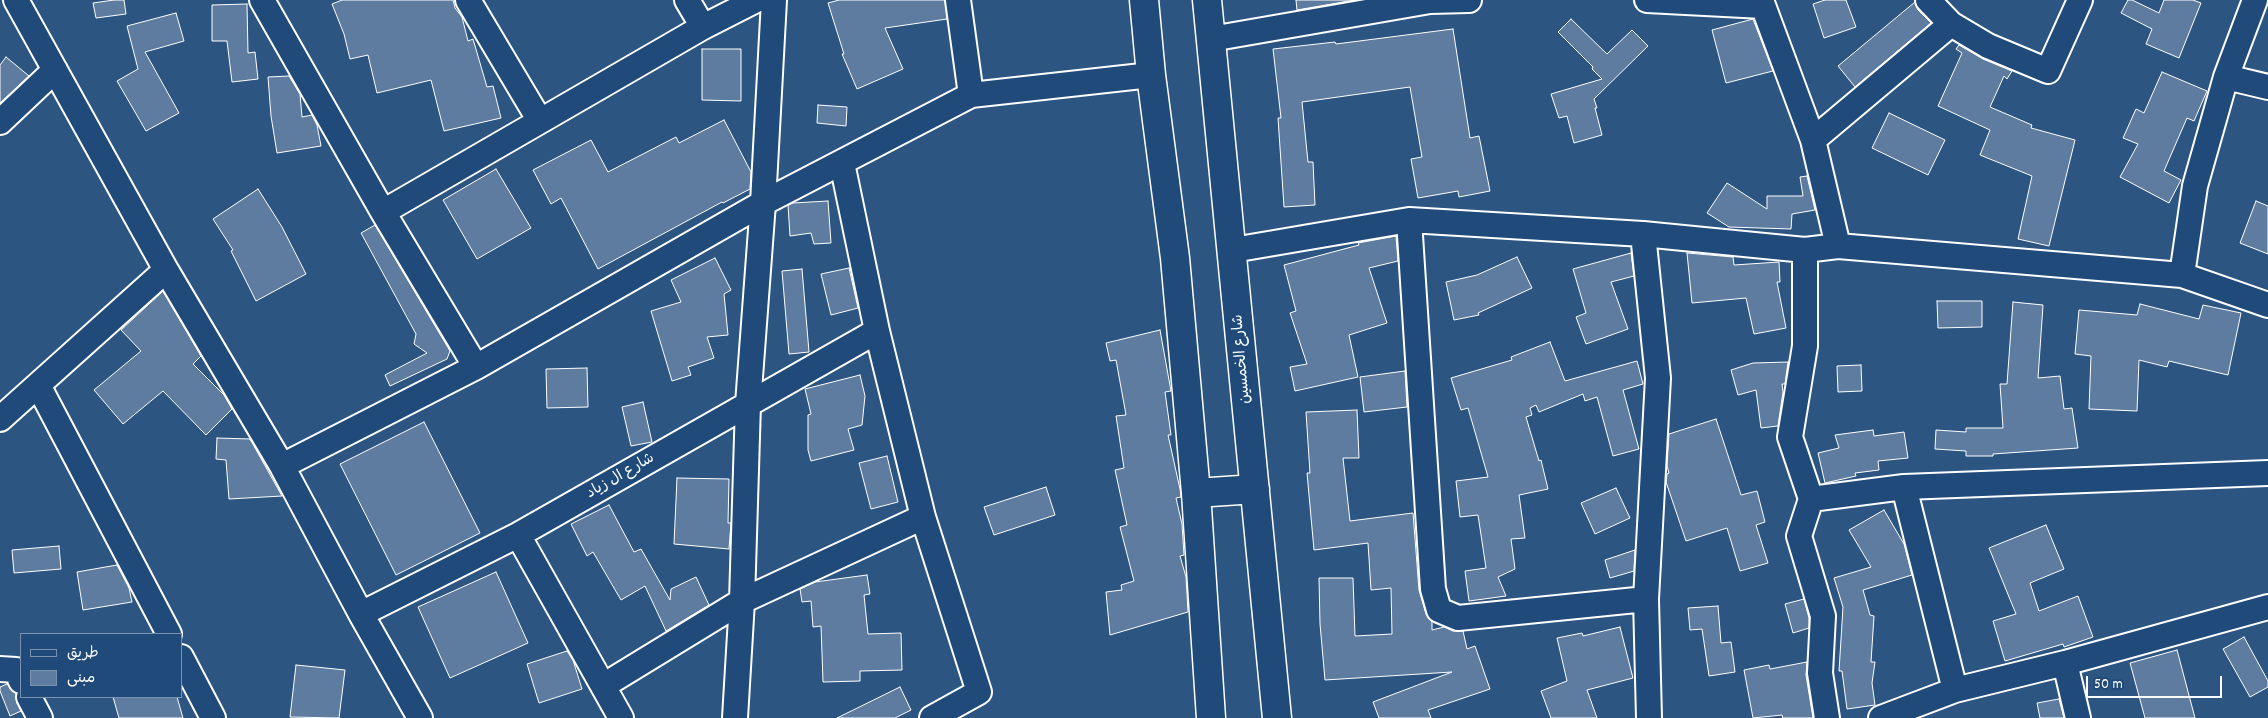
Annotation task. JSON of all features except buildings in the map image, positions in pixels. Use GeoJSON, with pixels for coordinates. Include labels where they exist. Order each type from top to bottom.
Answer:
{"type":"FeatureCollection","features":[{"type":"Feature","properties":{"kind":"main road"},"geometry":{"type":"LineString","coordinates":[[1144,0],[1151,74],[1175,258],[1196,493],[1211,718]]}},
{"type":"Feature","properties":{"kind":"main road","name":"شارع الخمسين"},"geometry":{"type":"LineString","coordinates":[[1207,0],[1233,250],[1277,718]]}},
{"type":"Feature","properties":{"kind":"main road"},"geometry":{"type":"LineString","coordinates":[[1196,493],[1255,489]]}},
{"type":"Feature","properties":{"kind":"street"},"geometry":{"type":"LineString","coordinates":[[16,0],[166,270],[282,466],[361,614],[420,718]]}},
{"type":"Feature","properties":{"kind":"street"},"geometry":{"type":"LineString","coordinates":[[262,0],[383,212],[476,368]]}},
{"type":"Feature","properties":{"kind":"street"},"geometry":{"type":"LineString","coordinates":[[468,0],[540,121]]}},
{"type":"Feature","properties":{"kind":"street"},"geometry":{"type":"LineString","coordinates":[[687,0],[703,27]]}},
{"type":"Feature","properties":{"kind":"street"},"geometry":{"type":"LineString","coordinates":[[383,212],[703,27],[756,0]]}},
{"type":"Feature","properties":{"kind":"street"},"geometry":{"type":"LineString","coordinates":[[735,718],[742,601],[748,404],[763,203],[774,0]]}},
{"type":"Feature","properties":{"kind":"street"},"geometry":{"type":"LineString","coordinates":[[958,0],[970,95]]}},
{"type":"Feature","properties":{"kind":"street"},"geometry":{"type":"LineString","coordinates":[[1211,39],[1430,1],[1469,0]]}},
{"type":"Feature","properties":{"kind":"street"},"geometry":{"type":"LineString","coordinates":[[1647,0],[1762,3],[1813,140],[1838,246]]}},
{"type":"Feature","properties":{"kind":"street"},"geometry":{"type":"LineString","coordinates":[[1928,0],[1951,24],[1988,46],[2048,71],[2080,0]]}},
{"type":"Feature","properties":{"kind":"street"},"geometry":{"type":"LineString","coordinates":[[2182,275],[2195,186],[2226,77],[2255,0]]}},
{"type":"Feature","properties":{"kind":"street"},"geometry":{"type":"LineString","coordinates":[[1813,140],[1951,24]]}},
{"type":"Feature","properties":{"kind":"street"},"geometry":{"type":"LineString","coordinates":[[0,122],[55,70]]}},
{"type":"Feature","properties":{"kind":"street"},"geometry":{"type":"LineString","coordinates":[[282,466],[476,368],[763,203],[970,95],[1151,74]]}},
{"type":"Feature","properties":{"kind":"street"},"geometry":{"type":"LineString","coordinates":[[2226,77],[2268,86]]}},
{"type":"Feature","properties":{"kind":"street"},"geometry":{"type":"LineString","coordinates":[[842,163],[877,331],[923,517],[979,692],[932,718]]}},
{"type":"Feature","properties":{"kind":"street"},"geometry":{"type":"LineString","coordinates":[[1233,250],[1409,220],[1643,234],[1805,250],[1838,246],[2182,275],[2268,305]]}},
{"type":"Feature","properties":{"kind":"street"},"geometry":{"type":"LineString","coordinates":[[1409,220],[1433,589],[1439,610],[1458,618],[1646,599]]}},
{"type":"Feature","properties":{"kind":"street"},"geometry":{"type":"LineString","coordinates":[[1643,234],[1658,378],[1646,599],[1649,718]]}},
{"type":"Feature","properties":{"kind":"street"},"geometry":{"type":"LineString","coordinates":[[1805,250],[1805,346],[1790,437],[1811,499],[1799,536],[1823,616],[1820,674],[1827,718]]}},
{"type":"Feature","properties":{"kind":"street"},"geometry":{"type":"LineString","coordinates":[[0,419],[166,270]]}},
{"type":"Feature","properties":{"kind":"street","name":"شارع ال زياد"},"geometry":{"type":"LineString","coordinates":[[361,614],[518,535],[877,331]]}},
{"type":"Feature","properties":{"kind":"street"},"geometry":{"type":"LineString","coordinates":[[38,385],[168,633]]}},
{"type":"Feature","properties":{"kind":"street"},"geometry":{"type":"LineString","coordinates":[[1811,499],[1904,487],[2268,473]]}},
{"type":"Feature","properties":{"kind":"street"},"geometry":{"type":"LineString","coordinates":[[1904,487],[1955,690]]}},
{"type":"Feature","properties":{"kind":"street"},"geometry":{"type":"LineString","coordinates":[[603,686],[742,601],[923,517]]}},
{"type":"Feature","properties":{"kind":"street"},"geometry":{"type":"LineString","coordinates":[[518,535],[621,718]]}},
{"type":"Feature","properties":{"kind":"street"},"geometry":{"type":"LineString","coordinates":[[1881,718],[1955,690],[2065,663],[2268,607]]}},
{"type":"Feature","properties":{"kind":"street"},"geometry":{"type":"LineString","coordinates":[[182,659],[214,718]]}},
{"type":"Feature","properties":{"kind":"street"},"geometry":{"type":"LineString","coordinates":[[2065,663],[2078,718]]}},
{"type":"Feature","properties":{"kind":"street"},"geometry":{"type":"LineString","coordinates":[[0,669],[16,670],[20,679]]}},
{"type":"Feature","properties":{"kind":"street"},"geometry":{"type":"LineString","coordinates":[[30,698],[40,718]]}}]}
